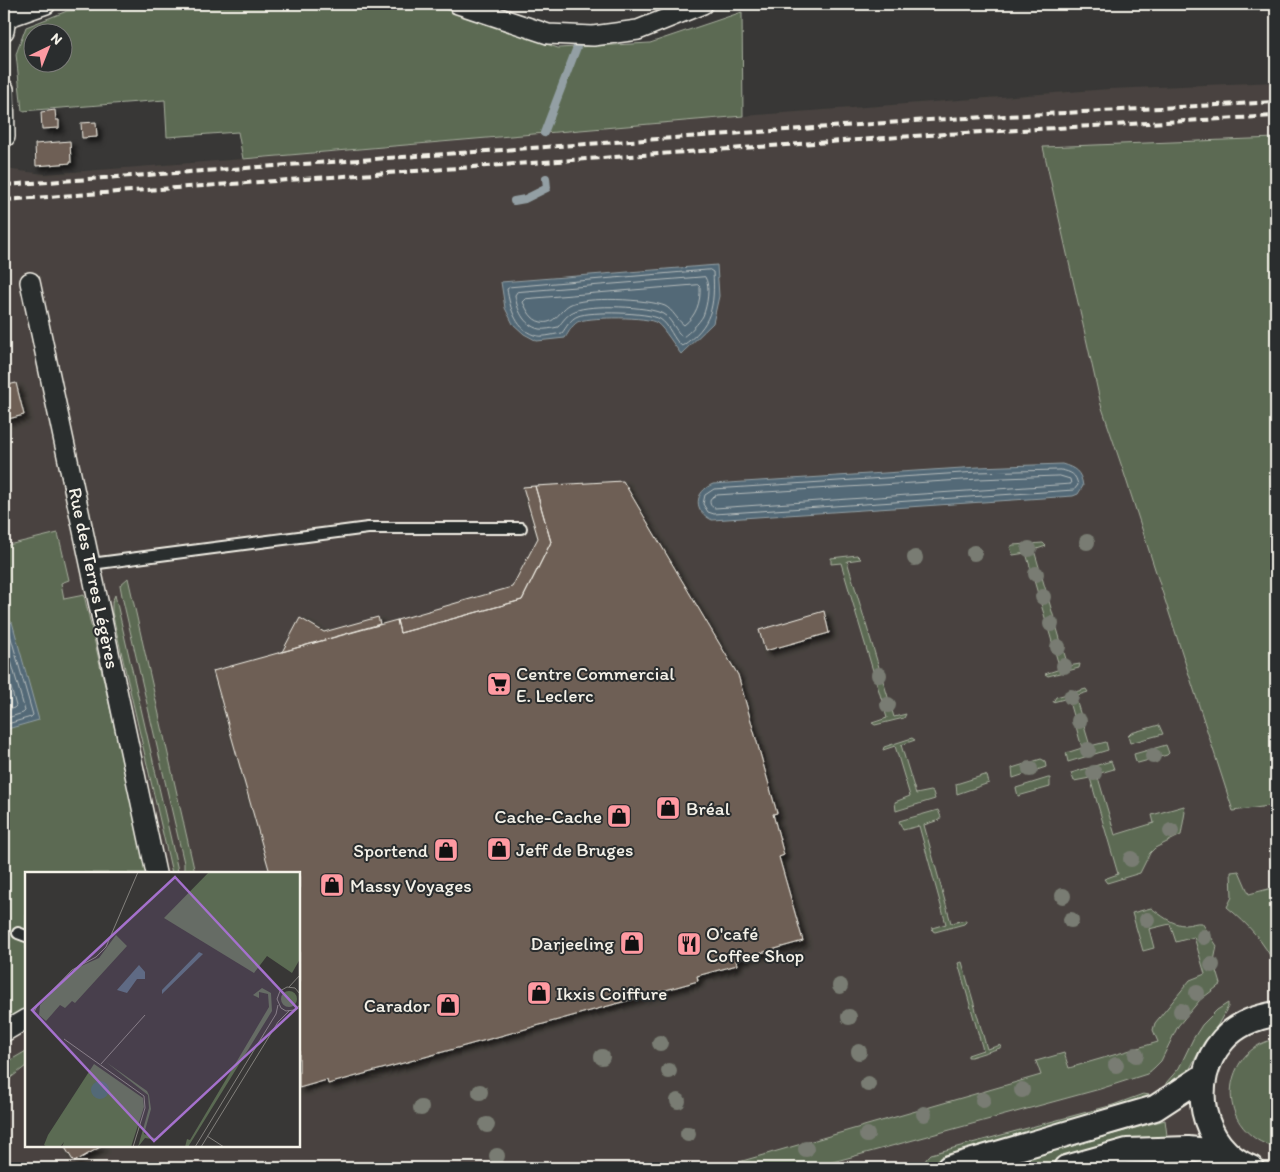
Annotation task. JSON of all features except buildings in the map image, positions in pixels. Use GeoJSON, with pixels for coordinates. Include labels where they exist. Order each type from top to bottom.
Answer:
{"type":"FeatureCollection","features":[{"type":"Feature","properties":{"kind":"street"},"geometry":{"type":"LineString","coordinates":[[4,31],[6,18],[46,4]]}},
{"type":"Feature","properties":{"kind":"street"},"geometry":{"type":"LineString","coordinates":[[458,4],[548,34],[593,36],[638,30],[703,4]]}},
{"type":"Feature","properties":{"kind":"street"},"geometry":{"type":"LineString","coordinates":[[4,89],[5,137]]}},
{"type":"Feature","properties":{"kind":"street","name":"Rue des Terres Légères"},"geometry":{"type":"LineString","coordinates":[[30,282],[156,872]]}},
{"type":"Feature","properties":{"kind":"street"},"geometry":{"type":"LineString","coordinates":[[1251,1168],[1227,1152],[1216,1140],[1209,1128],[1204,1115],[1202,1100],[1204,1076],[1213,1054],[1223,1040],[1236,1028],[1262,1016],[1276,1014]]}},
{"type":"Feature","properties":{"kind":"street"},"geometry":{"type":"LineString","coordinates":[[4,1032],[25,1020]]}},
{"type":"Feature","properties":{"kind":"street"},"geometry":{"type":"LineString","coordinates":[[949,1168],[1155,1108],[1204,1076]]}},
{"type":"Feature","properties":{"kind":"street"},"geometry":{"type":"LineString","coordinates":[[1066,1168],[1127,1151],[1188,1149],[1227,1152]]}},
{"type":"Feature","properties":{"kind":"lane"},"geometry":{"type":"LineString","coordinates":[[91,564],[368,528],[521,528]]}},
{"type":"Feature","properties":{"kind":"shaded area"},"geometry":{"type":"Polygon","coordinates":[[[1276,82],[1276,1168],[4,1168],[4,169],[45,174],[743,116],[1109,89],[1276,82]]]}},
{"type":"Feature","properties":{"kind":"green space"},"geometry":{"type":"Polygon","coordinates":[[[194,4],[430,4],[558,48],[650,43],[742,12],[743,116],[243,159],[238,132],[167,137],[165,100],[22,111],[16,54],[22,38],[22,72],[72,72],[72,22],[39,22],[67,11],[194,4]]]}},
{"type":"Feature","properties":{"kind":"green space"},"geometry":{"type":"Polygon","coordinates":[[[1276,138],[1276,805],[1233,811],[1101,405],[1043,147],[1276,138]]]}},
{"type":"Feature","properties":{"kind":"green space"},"geometry":{"type":"Polygon","coordinates":[[[58,533],[69,580],[61,583],[64,599],[84,595],[148,872],[25,872],[25,1009],[4,1021],[4,546],[58,533]]]}},
{"type":"Feature","properties":{"kind":"green space"},"geometry":{"type":"Polygon","coordinates":[[[1043,543],[1046,546],[1034,550],[1068,666],[1080,664],[1079,668],[1048,676],[1045,674],[1060,669],[1026,553],[1013,555],[1010,547],[1013,545],[1043,543]]]}},
{"type":"Feature","properties":{"kind":"green space"},"geometry":{"type":"Polygon","coordinates":[[[857,555],[861,559],[847,561],[894,717],[906,714],[904,718],[875,725],[872,723],[887,718],[841,563],[831,564],[831,558],[857,555]]]}},
{"type":"Feature","properties":{"kind":"green space"},"geometry":{"type":"Polygon","coordinates":[[[128,578],[195,872],[184,872],[184,863],[120,585],[128,578]]]}},
{"type":"Feature","properties":{"kind":"green space"},"geometry":{"type":"Polygon","coordinates":[[[115,595],[178,872],[172,872],[112,612],[112,602],[115,595]]]}},
{"type":"Feature","properties":{"kind":"green space"},"geometry":{"type":"Polygon","coordinates":[[[1086,689],[1088,692],[1075,696],[1090,746],[1106,742],[1108,750],[1068,762],[1066,753],[1082,748],[1068,698],[1053,702],[1056,697],[1086,689]]]}},
{"type":"Feature","properties":{"kind":"green space"},"geometry":{"type":"Polygon","coordinates":[[[1159,725],[1163,734],[1130,743],[1128,736],[1131,733],[1159,725]]]}},
{"type":"Feature","properties":{"kind":"green space"},"geometry":{"type":"Polygon","coordinates":[[[912,738],[915,740],[901,745],[916,794],[931,791],[935,799],[896,811],[895,802],[910,796],[895,746],[883,750],[884,747],[912,738]]]}},
{"type":"Feature","properties":{"kind":"green space"},"geometry":{"type":"Polygon","coordinates":[[[1166,745],[1169,753],[1167,755],[1136,762],[1134,754],[1166,745]]]}},
{"type":"Feature","properties":{"kind":"green space"},"geometry":{"type":"Polygon","coordinates":[[[1041,759],[1045,761],[1046,767],[1013,778],[1012,768],[1041,759]]]}},
{"type":"Feature","properties":{"kind":"green space"},"geometry":{"type":"Polygon","coordinates":[[[1111,761],[1114,769],[1097,774],[1115,835],[1154,823],[1152,815],[1184,806],[1185,812],[1181,835],[1155,848],[1150,853],[1140,873],[1107,883],[1104,879],[1118,874],[1090,778],[1074,781],[1071,773],[1111,761]]]}},
{"type":"Feature","properties":{"kind":"green space"},"geometry":{"type":"Polygon","coordinates":[[[985,775],[989,783],[957,794],[956,784],[985,775]]]}},
{"type":"Feature","properties":{"kind":"green space"},"geometry":{"type":"Polygon","coordinates":[[[1050,778],[1050,787],[1018,796],[1016,788],[1050,778]]]}},
{"type":"Feature","properties":{"kind":"green space"},"geometry":{"type":"Polygon","coordinates":[[[938,810],[941,817],[939,820],[924,825],[951,923],[966,920],[966,922],[935,932],[932,928],[946,924],[919,826],[903,830],[899,821],[938,810]]]}},
{"type":"Feature","properties":{"kind":"green space"},"geometry":{"type":"Polygon","coordinates":[[[1239,871],[1249,894],[1276,887],[1276,966],[1266,948],[1255,934],[1227,907],[1232,897],[1231,872],[1239,871]]]}},
{"type":"Feature","properties":{"kind":"green space"},"geometry":{"type":"Polygon","coordinates":[[[1151,908],[1180,925],[1202,923],[1217,946],[1214,961],[1221,984],[1200,1000],[1178,1026],[1161,1061],[1147,1074],[1100,1089],[811,1168],[718,1168],[1041,1075],[1036,1061],[1064,1053],[1069,1068],[1158,1042],[1153,1030],[1155,1023],[1190,980],[1205,974],[1194,937],[1176,942],[1170,924],[1149,929],[1154,948],[1143,951],[1132,913],[1151,908]]]}},
{"type":"Feature","properties":{"kind":"green space"},"geometry":{"type":"Polygon","coordinates":[[[962,962],[987,1049],[1001,1045],[1000,1048],[971,1057],[968,1057],[968,1055],[983,1050],[958,963],[962,962]]]}},
{"type":"Feature","properties":{"kind":"green space"},"geometry":{"type":"Polygon","coordinates":[[[1228,1003],[1228,1007],[1216,1028],[1204,1042],[1185,1078],[1166,1088],[1166,1083],[1179,1068],[1202,1025],[1217,1010],[1228,1003]]]}},
{"type":"Feature","properties":{"kind":"green space"},"geometry":{"type":"Polygon","coordinates":[[[1276,1039],[1276,1148],[1252,1136],[1241,1124],[1234,1110],[1231,1095],[1233,1080],[1238,1066],[1248,1053],[1260,1044],[1276,1039]]]}},
{"type":"Feature","properties":{"kind":"green space"},"geometry":{"type":"Polygon","coordinates":[[[25,1052],[25,1067],[4,1083],[4,1064],[25,1052]]]}},
{"type":"Feature","properties":{"kind":"green space"},"geometry":{"type":"Polygon","coordinates":[[[1143,1094],[1150,1095],[1155,1101],[1141,1108],[925,1168],[925,1161],[931,1154],[1113,1105],[1143,1094]]]}},
{"type":"Feature","properties":{"kind":"green space"},"geometry":{"type":"Polygon","coordinates":[[[1165,1120],[1168,1143],[1117,1149],[1046,1168],[988,1168],[1165,1120]]]}},
{"type":"Feature","properties":{"kind":"green space"},"geometry":{"type":"Polygon","coordinates":[[[1170,1161],[1165,1168],[1111,1168],[1131,1164],[1170,1161]]]}},
{"type":"Feature","properties":{"kind":"water"},"geometry":{"type":"Polygon","coordinates":[[[717,265],[719,296],[713,323],[681,354],[657,323],[632,318],[580,321],[573,326],[565,338],[537,341],[524,334],[513,324],[505,308],[501,282],[717,265]]]}},
{"type":"Feature","properties":{"kind":"water"},"geometry":{"type":"Polygon","coordinates":[[[1062,464],[1074,469],[1081,477],[1083,486],[1078,494],[1073,496],[712,520],[701,512],[698,502],[702,492],[713,484],[978,467],[1062,464]]]}},
{"type":"Feature","properties":{"kind":"water"},"geometry":{"type":"Polygon","coordinates":[[[12,622],[39,720],[4,730],[4,624],[12,622]]]}},
{"type":"Feature","properties":{"kind":"waterway"},"geometry":{"type":"LineString","coordinates":[[544,133],[577,47]]}},
{"type":"Feature","properties":{"kind":"waterway"},"geometry":{"type":"LineString","coordinates":[[514,201],[525,199],[547,188],[546,178]]}},
{"type":"Feature","properties":{"kind":"railway"},"geometry":{"type":"LineString","coordinates":[[4,185],[929,120],[1276,102]]}},
{"type":"Feature","properties":{"kind":"railway"},"geometry":{"type":"LineString","coordinates":[[4,200],[928,135],[1276,116]]}},
{"type":"Feature","properties":{"kind":"place","name":"Centre Commercial E. Leclerc"},"geometry":{"type":"Point","coordinates":[499,684]}},
{"type":"Feature","properties":{"kind":"place","name":"Bréal"},"geometry":{"type":"Point","coordinates":[668,808]}},
{"type":"Feature","properties":{"kind":"place","name":"Cache-Cache"},"geometry":{"type":"Point","coordinates":[619,816]}},
{"type":"Feature","properties":{"kind":"place","name":"Jeff de Bruges"},"geometry":{"type":"Point","coordinates":[499,849]}},
{"type":"Feature","properties":{"kind":"place","name":"Sportend"},"geometry":{"type":"Point","coordinates":[446,850]}},
{"type":"Feature","properties":{"kind":"place","name":"Massy Voyages"},"geometry":{"type":"Point","coordinates":[332,885]}},
{"type":"Feature","properties":{"kind":"place","name":"Darjeeling"},"geometry":{"type":"Point","coordinates":[632,943]}},
{"type":"Feature","properties":{"kind":"place","name":"O'café Coffee Shop"},"geometry":{"type":"Point","coordinates":[689,944]}},
{"type":"Feature","properties":{"kind":"place","name":"Ikxis Coiffure"},"geometry":{"type":"Point","coordinates":[539,993]}},
{"type":"Feature","properties":{"kind":"place","name":"Carador"},"geometry":{"type":"Point","coordinates":[448,1005]}}]}
